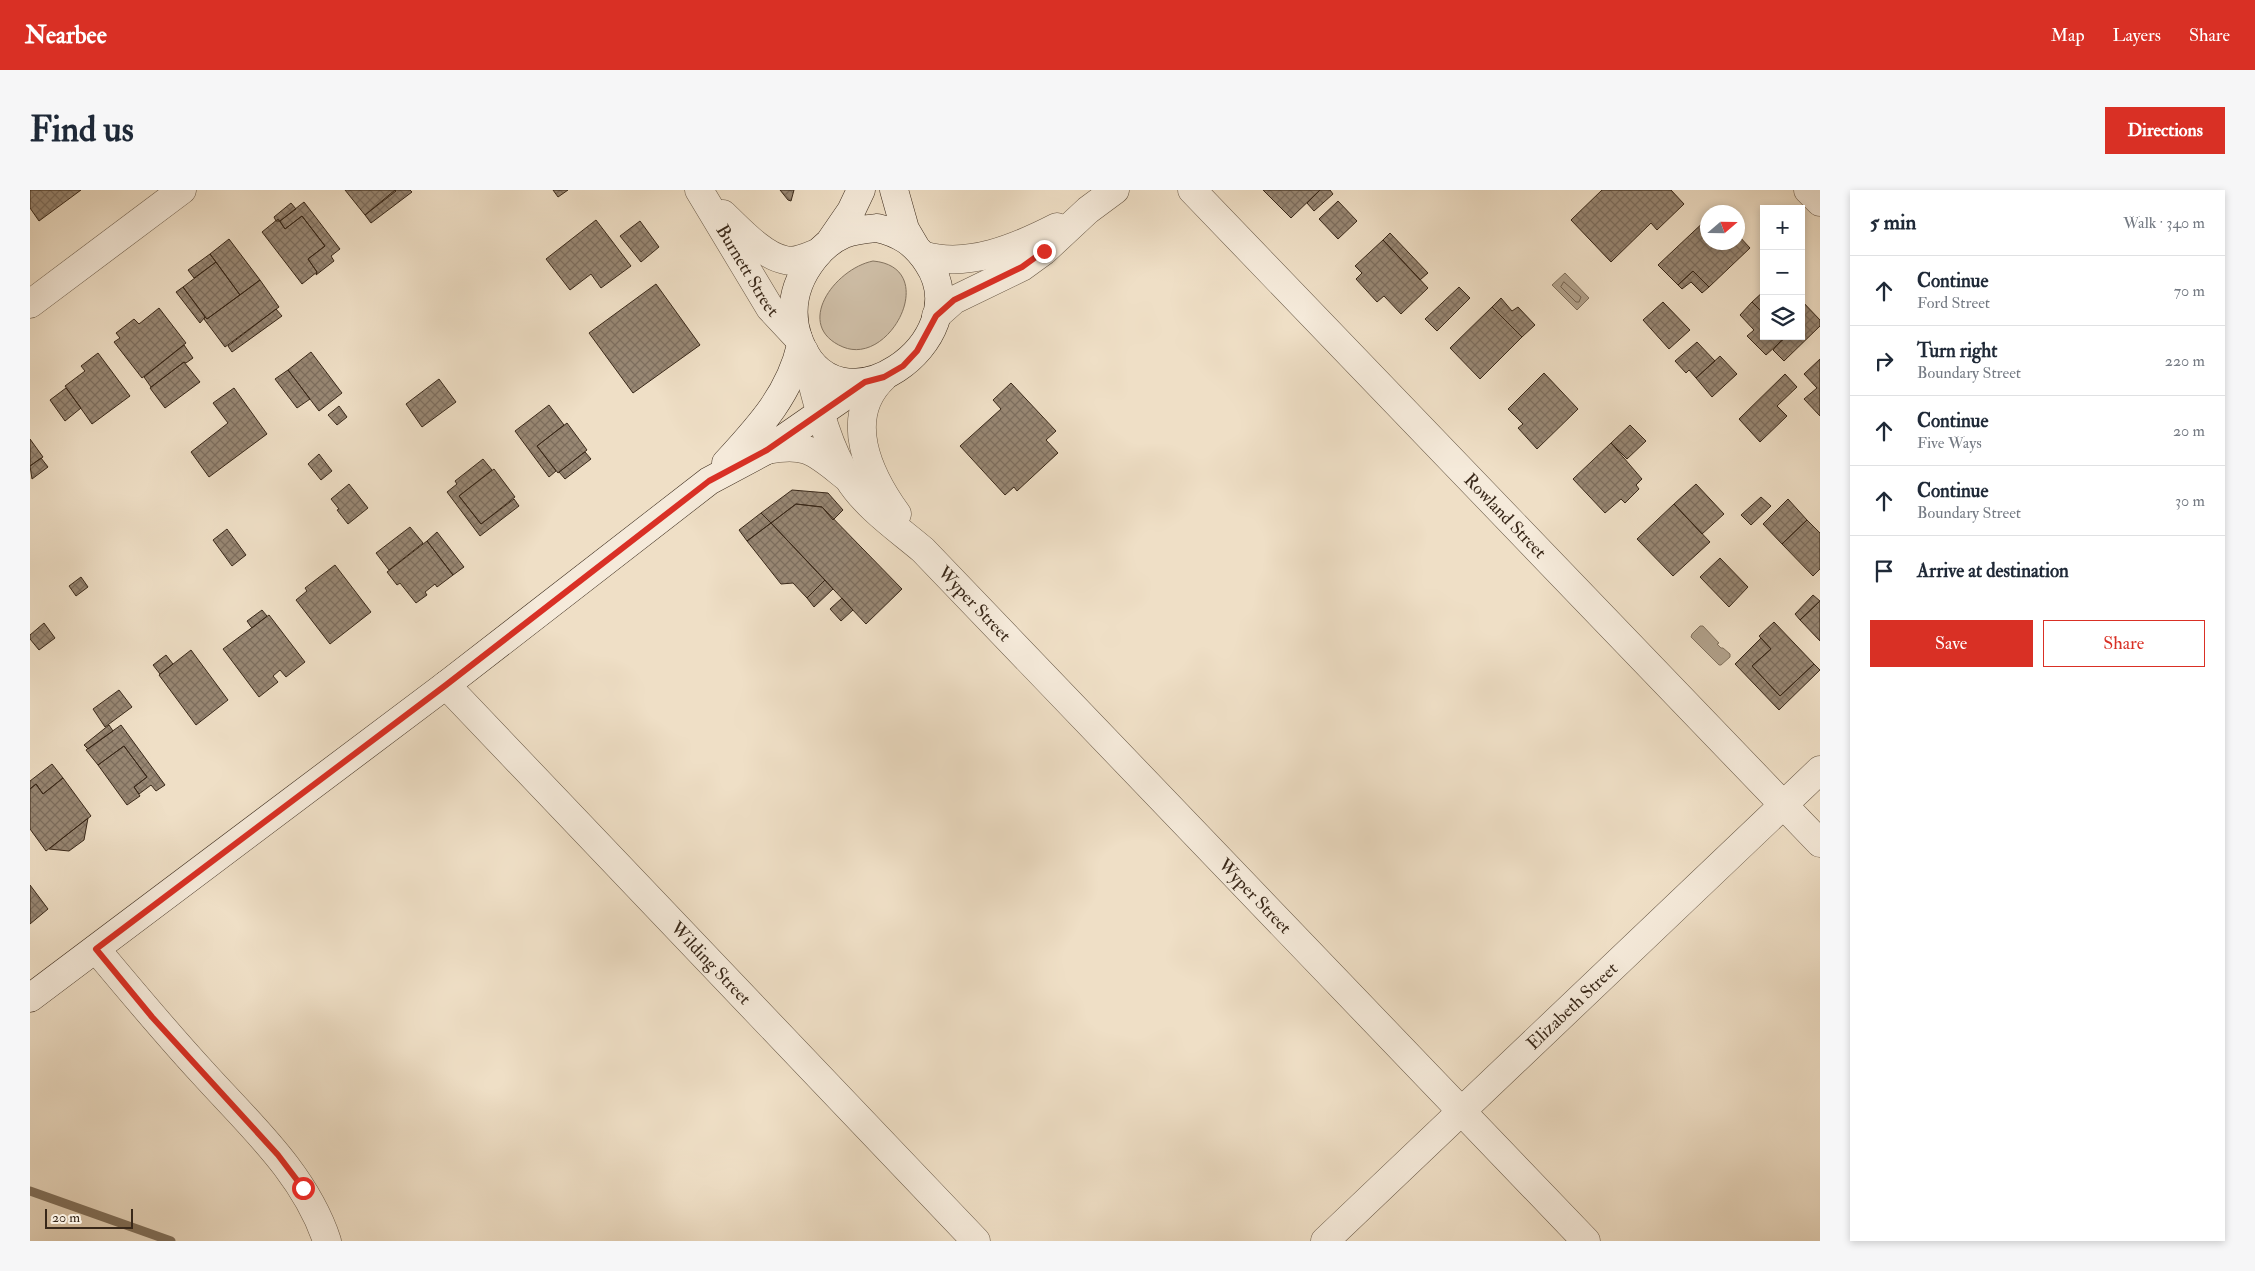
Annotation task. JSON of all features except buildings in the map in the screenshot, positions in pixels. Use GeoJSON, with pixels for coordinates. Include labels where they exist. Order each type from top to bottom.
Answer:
{"type":"FeatureCollection","features":[{"type":"Feature","properties":{"kind":"street"},"geometry":{"type":"LineString","coordinates":[[30,304],[182,190]]}},
{"type":"Feature","properties":{"kind":"street"},"geometry":{"type":"LineString","coordinates":[[861,190],[851,211],[803,272],[796,289],[793,313],[801,344],[817,369],[830,378],[847,383],[874,380]]}},
{"type":"Feature","properties":{"kind":"street"},"geometry":{"type":"LineString","coordinates":[[709,481],[767,450],[820,412],[874,380],[903,366],[917,351],[936,316],[940,298],[938,283],[932,269],[905,229],[894,190]]}},
{"type":"Feature","properties":{"kind":"street"},"geometry":{"type":"LineString","coordinates":[[936,316],[954,300],[1022,267],[1044,251],[1088,210],[1115,190]]}},
{"type":"Feature","properties":{"kind":"street","name":"Rowland Street"},"geometry":{"type":"LineString","coordinates":[[1192,190],[1820,843]]}},
{"type":"Feature","properties":{"kind":"street"},"geometry":{"type":"LineString","coordinates":[[1808,190],[1820,202]]}},
{"type":"Feature","properties":{"kind":"street","name":"Burnett Street"},"geometry":{"type":"LineString","coordinates":[[701,193],[756,246],[786,260],[799,259],[824,247]]}},
{"type":"Feature","properties":{"kind":"street","name":"Burnett Street"},"geometry":{"type":"LineString","coordinates":[[701,193],[770,308],[801,344]]}},
{"type":"Feature","properties":{"kind":"street"},"geometry":{"type":"LineString","coordinates":[[824,247],[842,235],[877,228],[896,232],[919,251],[951,260],[1004,250],[1042,235],[1088,210]]}},
{"type":"Feature","properties":{"kind":"street"},"geometry":{"type":"LineString","coordinates":[[30,998],[446,685],[709,481],[755,432],[776,405],[796,365],[801,344]]}},
{"type":"Feature","properties":{"kind":"street","name":"Wyper Street"},"geometry":{"type":"LineString","coordinates":[[801,344],[830,440],[848,478],[867,502],[923,550],[1586,1241]]}},
{"type":"Feature","properties":{"kind":"street","name":"Wyper Street"},"geometry":{"type":"LineString","coordinates":[[874,380],[866,402],[862,426],[866,453],[880,490],[923,550]]}},
{"type":"Feature","properties":{"kind":"street"},"geometry":{"type":"LineString","coordinates":[[767,450],[783,447],[801,447],[818,454],[848,478]]}},
{"type":"Feature","properties":{"kind":"street","name":"Wilding Street"},"geometry":{"type":"LineString","coordinates":[[446,685],[976,1241]]}},
{"type":"Feature","properties":{"kind":"street","name":"Elizabeth Street"},"geometry":{"type":"LineString","coordinates":[[1325,1241],[1820,770]]}},
{"type":"Feature","properties":{"kind":"street"},"geometry":{"type":"LineString","coordinates":[[96,949],[152,1017],[278,1155],[303,1188],[319,1217],[327,1241]]}},
{"type":"Feature","properties":{"kind":"shaded area"},"geometry":{"type":"Polygon","coordinates":[[[873,261],[893,267],[904,280],[906,296],[901,314],[892,330],[878,343],[861,349],[843,347],[828,338],[821,326],[820,313],[825,299],[833,286],[858,266],[873,261]]]}},
{"type":"Feature","properties":{"kind":"water"},"geometry":{"type":"Polygon","coordinates":[[[1565,273],[1589,298],[1577,310],[1552,285],[1565,273]]]}},
{"type":"Feature","properties":{"kind":"water"},"geometry":{"type":"Polygon","coordinates":[[[1700,626],[1703,626],[1719,643],[1717,644],[1730,654],[1730,657],[1721,665],[1691,637],[1700,626]]]}},
{"type":"Feature","properties":{"kind":"waterway"},"geometry":{"type":"LineString","coordinates":[[30,1191],[171,1241]]}},
{"type":"Feature","properties":{"kind":"route"},"geometry":{"type":"LineString","coordinates":[[303,1188],[278,1155],[152,1017],[96,949],[446,685],[709,481],[767,450],[865,382],[884,377],[903,366],[917,351],[936,316],[954,300],[1022,267],[1044,251]]}}]}
